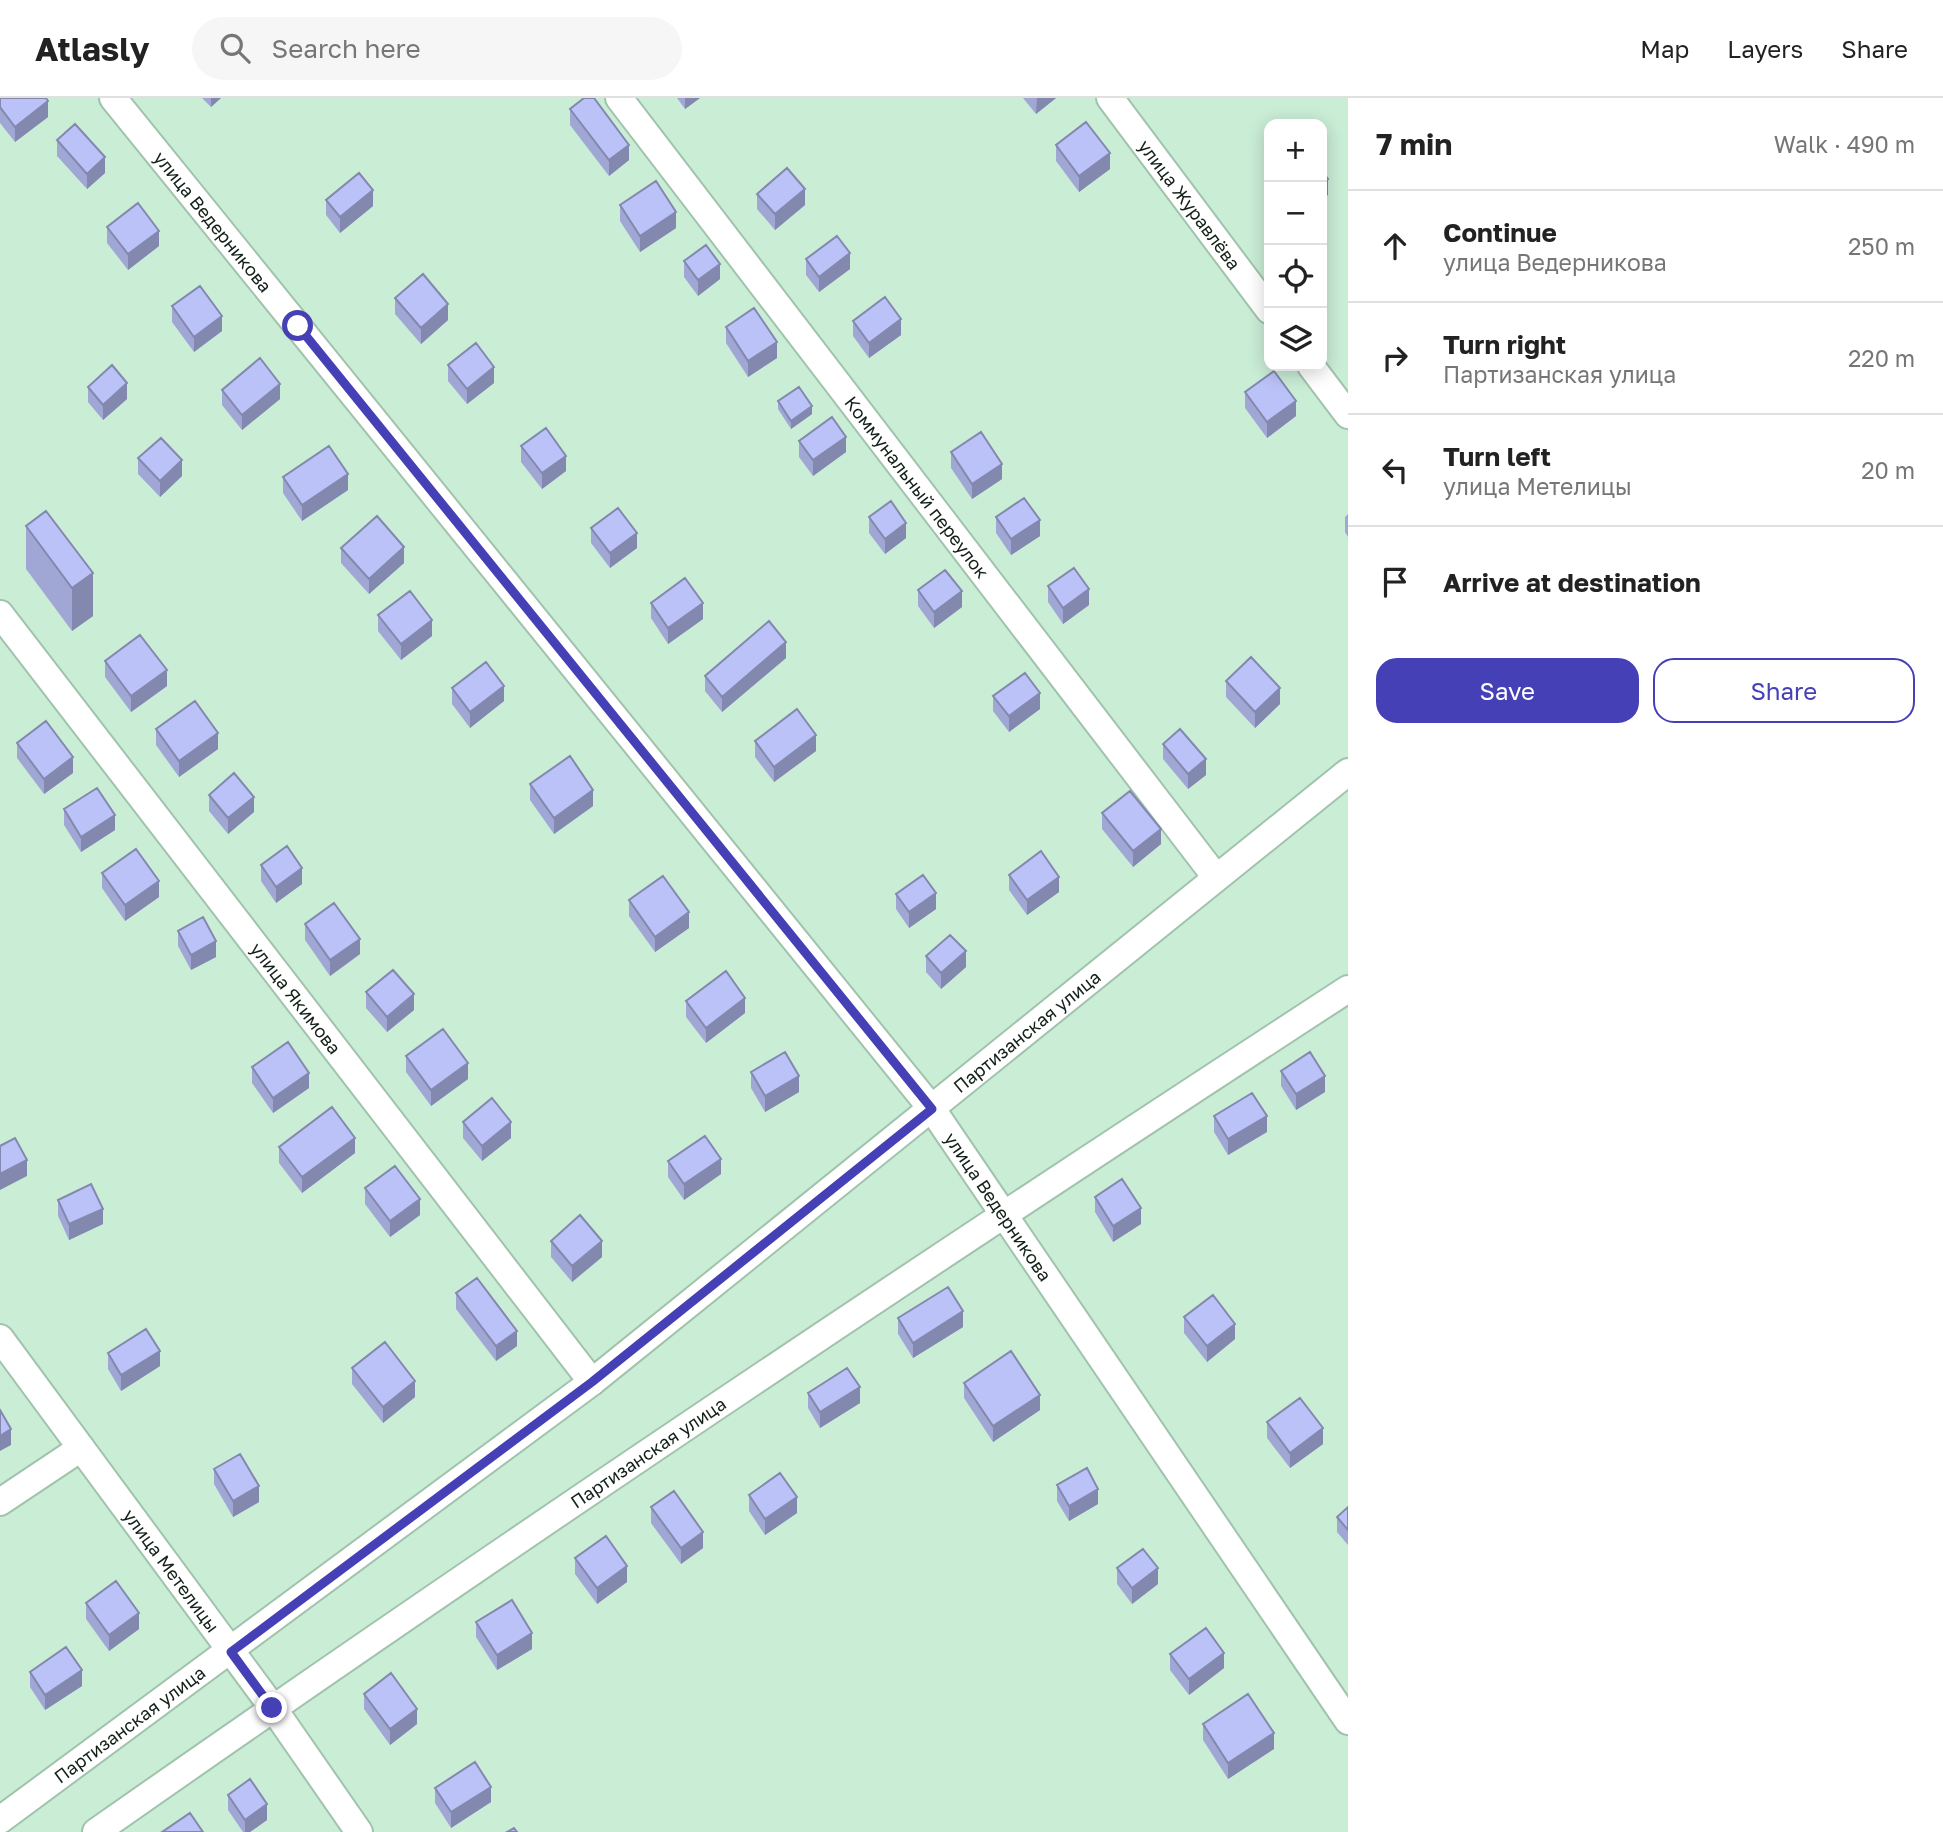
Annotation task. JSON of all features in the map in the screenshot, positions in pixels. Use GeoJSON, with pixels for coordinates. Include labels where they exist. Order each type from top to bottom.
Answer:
{"type":"FeatureCollection","features":[{"type":"Feature","properties":{"kind":"street","name":"улица Ведерникова"},"geometry":{"type":"LineString","coordinates":[[113,98],[932,1109],[1348,1721]]}},
{"type":"Feature","properties":{"kind":"street","name":"Коммунальный переулок"},"geometry":{"type":"LineString","coordinates":[[619,98],[1215,876]]}},
{"type":"Feature","properties":{"kind":"street","name":"улица Журавлёва"},"geometry":{"type":"LineString","coordinates":[[1110,98],[1268,308]]}},
{"type":"Feature","properties":{"kind":"street"},"geometry":{"type":"LineString","coordinates":[[1315,371],[1348,415]]}},
{"type":"Feature","properties":{"kind":"street","name":"улица Якимова"},"geometry":{"type":"LineString","coordinates":[[0,614],[592,1382]]}},
{"type":"Feature","properties":{"kind":"street","name":"Партизанская улица"},"geometry":{"type":"LineString","coordinates":[[0,1820],[231,1652],[592,1382],[932,1109],[1215,876],[1348,772]]}},
{"type":"Feature","properties":{"kind":"street","name":"Партизанская улица"},"geometry":{"type":"LineString","coordinates":[[96,1832],[272,1708],[1003,1214],[1348,989]]}},
{"type":"Feature","properties":{"kind":"street","name":"улица Метелицы"},"geometry":{"type":"LineString","coordinates":[[0,1338],[272,1708],[359,1832]]}},
{"type":"Feature","properties":{"kind":"street"},"geometry":{"type":"LineString","coordinates":[[0,1502],[81,1448]]}},
{"type":"Feature","properties":{"kind":"building"},"geometry":{"type":"Polygon","coordinates":[[[0,98],[46,98],[48,101],[15,127],[0,107],[0,98]]]}},
{"type":"Feature","properties":{"kind":"building"},"geometry":{"type":"Polygon","coordinates":[[[584,98],[594,98],[629,145],[609,160],[570,109],[584,98]]]}},
{"type":"Feature","properties":{"kind":"building"},"geometry":{"type":"Polygon","coordinates":[[[1086,122],[1110,153],[1079,176],[1056,145],[1086,122]]]}},
{"type":"Feature","properties":{"kind":"building"},"geometry":{"type":"Polygon","coordinates":[[[75,124],[105,157],[87,174],[57,140],[75,124]]]}},
{"type":"Feature","properties":{"kind":"building"},"geometry":{"type":"Polygon","coordinates":[[[787,168],[805,189],[775,214],[757,194],[787,168]]]}},
{"type":"Feature","properties":{"kind":"building"},"geometry":{"type":"Polygon","coordinates":[[[359,173],[373,190],[340,217],[326,200],[359,173]]]}},
{"type":"Feature","properties":{"kind":"building"},"geometry":{"type":"Polygon","coordinates":[[[656,181],[676,212],[640,236],[620,205],[656,181]]]}},
{"type":"Feature","properties":{"kind":"building"},"geometry":{"type":"Polygon","coordinates":[[[138,203],[159,231],[128,254],[107,227],[138,203]]]}},
{"type":"Feature","properties":{"kind":"building"},"geometry":{"type":"Polygon","coordinates":[[[837,236],[850,253],[819,277],[806,259],[837,236]]]}},
{"type":"Feature","properties":{"kind":"building"},"geometry":{"type":"Polygon","coordinates":[[[706,245],[720,264],[698,280],[684,261],[706,245]]]}},
{"type":"Feature","properties":{"kind":"building"},"geometry":{"type":"Polygon","coordinates":[[[423,274],[448,304],[421,328],[395,298],[423,274]]]}},
{"type":"Feature","properties":{"kind":"building"},"geometry":{"type":"Polygon","coordinates":[[[200,286],[222,316],[194,337],[172,306],[200,286]]]}},
{"type":"Feature","properties":{"kind":"building"},"geometry":{"type":"Polygon","coordinates":[[[885,297],[901,319],[869,343],[853,321],[885,297]]]}},
{"type":"Feature","properties":{"kind":"building"},"geometry":{"type":"Polygon","coordinates":[[[754,308],[777,342],[748,361],[726,327],[754,308]]]}},
{"type":"Feature","properties":{"kind":"building"},"geometry":{"type":"Polygon","coordinates":[[[476,343],[494,367],[467,389],[448,365],[476,343]]]}},
{"type":"Feature","properties":{"kind":"building"},"geometry":{"type":"Polygon","coordinates":[[[260,358],[280,384],[242,415],[222,390],[260,358]]]}},
{"type":"Feature","properties":{"kind":"building"},"geometry":{"type":"Polygon","coordinates":[[[112,365],[127,383],[103,405],[88,387],[112,365]]]}},
{"type":"Feature","properties":{"kind":"building"},"geometry":{"type":"Polygon","coordinates":[[[1274,371],[1296,401],[1267,422],[1245,392],[1274,371]]]}},
{"type":"Feature","properties":{"kind":"building"},"geometry":{"type":"Polygon","coordinates":[[[799,387],[812,406],[791,421],[778,401],[799,387]]]}},
{"type":"Feature","properties":{"kind":"building"},"geometry":{"type":"Polygon","coordinates":[[[832,417],[846,437],[813,460],[799,441],[832,417]]]}},
{"type":"Feature","properties":{"kind":"building"},"geometry":{"type":"Polygon","coordinates":[[[546,428],[566,456],[542,473],[521,446],[546,428]]]}},
{"type":"Feature","properties":{"kind":"building"},"geometry":{"type":"Polygon","coordinates":[[[981,432],[1002,464],[972,484],[951,452],[981,432]]]}},
{"type":"Feature","properties":{"kind":"building"},"geometry":{"type":"Polygon","coordinates":[[[161,438],[182,460],[160,481],[138,458],[161,438]]]}},
{"type":"Feature","properties":{"kind":"building"},"geometry":{"type":"Polygon","coordinates":[[[329,446],[348,474],[302,505],[283,477],[329,446]]]}},
{"type":"Feature","properties":{"kind":"building"},"geometry":{"type":"Polygon","coordinates":[[[1024,498],[1040,520],[1011,539],[996,517],[1024,498]]]}},
{"type":"Feature","properties":{"kind":"building"},"geometry":{"type":"Polygon","coordinates":[[[891,501],[906,523],[885,539],[869,517],[891,501]]]}},
{"type":"Feature","properties":{"kind":"building"},"geometry":{"type":"Polygon","coordinates":[[[618,508],[637,533],[610,553],[591,528],[618,508]]]}},
{"type":"Feature","properties":{"kind":"building"},"geometry":{"type":"Polygon","coordinates":[[[46,511],[93,573],[72,588],[26,526],[46,511]]]}},
{"type":"Feature","properties":{"kind":"building"},"geometry":{"type":"Polygon","coordinates":[[[377,516],[404,547],[369,579],[341,548],[377,516]]]}},
{"type":"Feature","properties":{"kind":"building"},"geometry":{"type":"Polygon","coordinates":[[[1074,568],[1089,589],[1063,608],[1048,586],[1074,568]]]}},
{"type":"Feature","properties":{"kind":"building"},"geometry":{"type":"Polygon","coordinates":[[[945,570],[962,591],[934,612],[918,590],[945,570]]]}},
{"type":"Feature","properties":{"kind":"building"},"geometry":{"type":"Polygon","coordinates":[[[685,578],[703,603],[668,628],[651,603],[685,578]]]}},
{"type":"Feature","properties":{"kind":"building"},"geometry":{"type":"Polygon","coordinates":[[[410,591],[432,620],[401,644],[378,615],[410,591]]]}},
{"type":"Feature","properties":{"kind":"building"},"geometry":{"type":"Polygon","coordinates":[[[769,621],[786,642],[722,697],[705,676],[769,621]]]}},
{"type":"Feature","properties":{"kind":"building"},"geometry":{"type":"Polygon","coordinates":[[[140,635],[167,670],[131,696],[105,661],[140,635]]]}},
{"type":"Feature","properties":{"kind":"building"},"geometry":{"type":"Polygon","coordinates":[[[1251,657],[1280,688],[1255,712],[1226,681],[1251,657]]]}},
{"type":"Feature","properties":{"kind":"building"},"geometry":{"type":"Polygon","coordinates":[[[486,662],[504,686],[470,712],[452,688],[486,662]]]}},
{"type":"Feature","properties":{"kind":"building"},"geometry":{"type":"Polygon","coordinates":[[[1025,673],[1040,693],[1009,716],[993,696],[1025,673]]]}},
{"type":"Feature","properties":{"kind":"building"},"geometry":{"type":"Polygon","coordinates":[[[195,701],[218,733],[179,761],[156,729],[195,701]]]}},
{"type":"Feature","properties":{"kind":"building"},"geometry":{"type":"Polygon","coordinates":[[[797,709],[816,735],[774,767],[755,741],[797,709]]]}},
{"type":"Feature","properties":{"kind":"building"},"geometry":{"type":"Polygon","coordinates":[[[46,721],[73,757],[44,779],[17,743],[46,721]]]}},
{"type":"Feature","properties":{"kind":"building"},"geometry":{"type":"Polygon","coordinates":[[[1180,729],[1206,759],[1188,774],[1163,744],[1180,729]]]}},
{"type":"Feature","properties":{"kind":"building"},"geometry":{"type":"Polygon","coordinates":[[[570,756],[593,790],[554,818],[530,784],[570,756]]]}},
{"type":"Feature","properties":{"kind":"building"},"geometry":{"type":"Polygon","coordinates":[[[234,773],[254,797],[228,818],[209,795],[234,773]]]}},
{"type":"Feature","properties":{"kind":"building"},"geometry":{"type":"Polygon","coordinates":[[[97,788],[115,815],[81,837],[64,809],[97,788]]]}},
{"type":"Feature","properties":{"kind":"building"},"geometry":{"type":"Polygon","coordinates":[[[1130,791],[1161,829],[1133,851],[1102,813],[1130,791]]]}},
{"type":"Feature","properties":{"kind":"building"},"geometry":{"type":"Polygon","coordinates":[[[287,846],[302,868],[276,887],[261,865],[287,846]]]}},
{"type":"Feature","properties":{"kind":"building"},"geometry":{"type":"Polygon","coordinates":[[[136,849],[159,881],[125,905],[102,873],[136,849]]]}},
{"type":"Feature","properties":{"kind":"building"},"geometry":{"type":"Polygon","coordinates":[[[1041,851],[1059,877],[1027,900],[1009,875],[1041,851]]]}},
{"type":"Feature","properties":{"kind":"building"},"geometry":{"type":"Polygon","coordinates":[[[923,875],[936,893],[909,912],[896,894],[923,875]]]}},
{"type":"Feature","properties":{"kind":"building"},"geometry":{"type":"Polygon","coordinates":[[[663,876],[689,912],[655,937],[629,900],[663,876]]]}},
{"type":"Feature","properties":{"kind":"building"},"geometry":{"type":"Polygon","coordinates":[[[334,903],[360,939],[330,960],[305,924],[334,903]]]}},
{"type":"Feature","properties":{"kind":"building"},"geometry":{"type":"Polygon","coordinates":[[[203,917],[216,941],[191,955],[178,931],[203,917]]]}},
{"type":"Feature","properties":{"kind":"building"},"geometry":{"type":"Polygon","coordinates":[[[950,935],[966,951],[941,973],[926,956],[950,935]]]}},
{"type":"Feature","properties":{"kind":"building"},"geometry":{"type":"Polygon","coordinates":[[[393,970],[414,994],[387,1017],[366,992],[393,970]]]}},
{"type":"Feature","properties":{"kind":"building"},"geometry":{"type":"Polygon","coordinates":[[[726,971],[745,998],[706,1028],[686,1001],[726,971]]]}},
{"type":"Feature","properties":{"kind":"building"},"geometry":{"type":"Polygon","coordinates":[[[443,1029],[468,1063],[431,1090],[406,1056],[443,1029]]]}},
{"type":"Feature","properties":{"kind":"building"},"geometry":{"type":"Polygon","coordinates":[[[288,1042],[309,1073],[273,1098],[252,1067],[288,1042]]]}},
{"type":"Feature","properties":{"kind":"building"},"geometry":{"type":"Polygon","coordinates":[[[785,1052],[799,1076],[765,1096],[751,1072],[785,1052]]]}},
{"type":"Feature","properties":{"kind":"building"},"geometry":{"type":"Polygon","coordinates":[[[1310,1052],[1325,1076],[1296,1094],[1281,1071],[1310,1052]]]}},
{"type":"Feature","properties":{"kind":"building"},"geometry":{"type":"Polygon","coordinates":[[[1252,1093],[1267,1116],[1228,1139],[1214,1116],[1252,1093]]]}},
{"type":"Feature","properties":{"kind":"building"},"geometry":{"type":"Polygon","coordinates":[[[492,1098],[511,1122],[482,1146],[463,1122],[492,1098]]]}},
{"type":"Feature","properties":{"kind":"building"},"geometry":{"type":"Polygon","coordinates":[[[332,1107],[355,1138],[302,1177],[279,1147],[332,1107]]]}},
{"type":"Feature","properties":{"kind":"building"},"geometry":{"type":"Polygon","coordinates":[[[705,1136],[721,1159],[684,1184],[668,1161],[705,1136]]]}},
{"type":"Feature","properties":{"kind":"building"},"geometry":{"type":"Polygon","coordinates":[[[15,1138],[27,1160],[0,1174],[0,1146],[15,1138]]]}},
{"type":"Feature","properties":{"kind":"building"},"geometry":{"type":"Polygon","coordinates":[[[395,1166],[420,1199],[390,1221],[365,1188],[395,1166]]]}},
{"type":"Feature","properties":{"kind":"building"},"geometry":{"type":"Polygon","coordinates":[[[1122,1179],[1141,1208],[1113,1226],[1095,1197],[1122,1179]]]}},
{"type":"Feature","properties":{"kind":"building"},"geometry":{"type":"Polygon","coordinates":[[[91,1184],[103,1209],[69,1224],[58,1200],[91,1184]]]}},
{"type":"Feature","properties":{"kind":"building"},"geometry":{"type":"Polygon","coordinates":[[[580,1215],[602,1241],[572,1266],[551,1241],[580,1215]]]}},
{"type":"Feature","properties":{"kind":"building"},"geometry":{"type":"Polygon","coordinates":[[[477,1278],[517,1331],[496,1346],[456,1293],[477,1278]]]}},
{"type":"Feature","properties":{"kind":"building"},"geometry":{"type":"Polygon","coordinates":[[[948,1287],[963,1311],[913,1343],[898,1318],[948,1287]]]}},
{"type":"Feature","properties":{"kind":"building"},"geometry":{"type":"Polygon","coordinates":[[[1213,1295],[1235,1324],[1207,1346],[1184,1317],[1213,1295]]]}},
{"type":"Feature","properties":{"kind":"building"},"geometry":{"type":"Polygon","coordinates":[[[146,1329],[160,1351],[121,1375],[108,1353],[146,1329]]]}},
{"type":"Feature","properties":{"kind":"building"},"geometry":{"type":"Polygon","coordinates":[[[385,1342],[415,1381],[383,1407],[352,1368],[385,1342]]]}},
{"type":"Feature","properties":{"kind":"building"},"geometry":{"type":"Polygon","coordinates":[[[1011,1351],[1040,1395],[993,1426],[964,1383],[1011,1351]]]}},
{"type":"Feature","properties":{"kind":"building"},"geometry":{"type":"Polygon","coordinates":[[[847,1368],[860,1387],[820,1412],[808,1393],[847,1368]]]}},
{"type":"Feature","properties":{"kind":"building"},"geometry":{"type":"Polygon","coordinates":[[[1300,1398],[1323,1428],[1290,1453],[1267,1422],[1300,1398]]]}},
{"type":"Feature","properties":{"kind":"building"},"geometry":{"type":"Polygon","coordinates":[[[0,1410],[11,1429],[0,1436],[0,1410]]]}},
{"type":"Feature","properties":{"kind":"building"},"geometry":{"type":"Polygon","coordinates":[[[240,1454],[259,1486],[233,1501],[214,1469],[240,1454]]]}},
{"type":"Feature","properties":{"kind":"building"},"geometry":{"type":"Polygon","coordinates":[[[1087,1468],[1098,1489],[1069,1506],[1057,1485],[1087,1468]]]}},
{"type":"Feature","properties":{"kind":"building"},"geometry":{"type":"Polygon","coordinates":[[[780,1473],[797,1497],[765,1519],[749,1495],[780,1473]]]}},
{"type":"Feature","properties":{"kind":"building"},"geometry":{"type":"Polygon","coordinates":[[[674,1491],[703,1532],[681,1548],[651,1507],[674,1491]]]}},
{"type":"Feature","properties":{"kind":"building"},"geometry":{"type":"Polygon","coordinates":[[[1348,1507],[1348,1530],[1337,1517],[1348,1507]]]}},
{"type":"Feature","properties":{"kind":"building"},"geometry":{"type":"Polygon","coordinates":[[[606,1536],[627,1566],[597,1588],[575,1558],[606,1536]]]}},
{"type":"Feature","properties":{"kind":"building"},"geometry":{"type":"Polygon","coordinates":[[[1143,1549],[1158,1568],[1132,1588],[1117,1568],[1143,1549]]]}},
{"type":"Feature","properties":{"kind":"building"},"geometry":{"type":"Polygon","coordinates":[[[116,1581],[139,1613],[109,1635],[86,1603],[116,1581]]]}},
{"type":"Feature","properties":{"kind":"building"},"geometry":{"type":"Polygon","coordinates":[[[512,1600],[532,1633],[497,1655],[476,1622],[512,1600]]]}},
{"type":"Feature","properties":{"kind":"building"},"geometry":{"type":"Polygon","coordinates":[[[1206,1628],[1224,1653],[1189,1679],[1170,1654],[1206,1628]]]}},
{"type":"Feature","properties":{"kind":"building"},"geometry":{"type":"Polygon","coordinates":[[[66,1647],[82,1670],[45,1695],[30,1672],[66,1647]]]}},
{"type":"Feature","properties":{"kind":"building"},"geometry":{"type":"Polygon","coordinates":[[[391,1673],[417,1709],[390,1729],[364,1694],[391,1673]]]}},
{"type":"Feature","properties":{"kind":"building"},"geometry":{"type":"Polygon","coordinates":[[[1248,1694],[1274,1733],[1228,1763],[1203,1724],[1248,1694]]]}},
{"type":"Feature","properties":{"kind":"building"},"geometry":{"type":"Polygon","coordinates":[[[475,1762],[491,1787],[451,1812],[435,1788],[475,1762]]]}},
{"type":"Feature","properties":{"kind":"building"},"geometry":{"type":"Polygon","coordinates":[[[250,1779],[267,1804],[245,1820],[228,1795],[250,1779]]]}},
{"type":"Feature","properties":{"kind":"building"},"geometry":{"type":"Polygon","coordinates":[[[190,1813],[203,1832],[162,1832],[190,1813]]]}},
{"type":"Feature","properties":{"kind":"route"},"geometry":{"type":"LineString","coordinates":[[272,1708],[231,1652],[592,1382],[932,1109],[298,326]]}}]}
